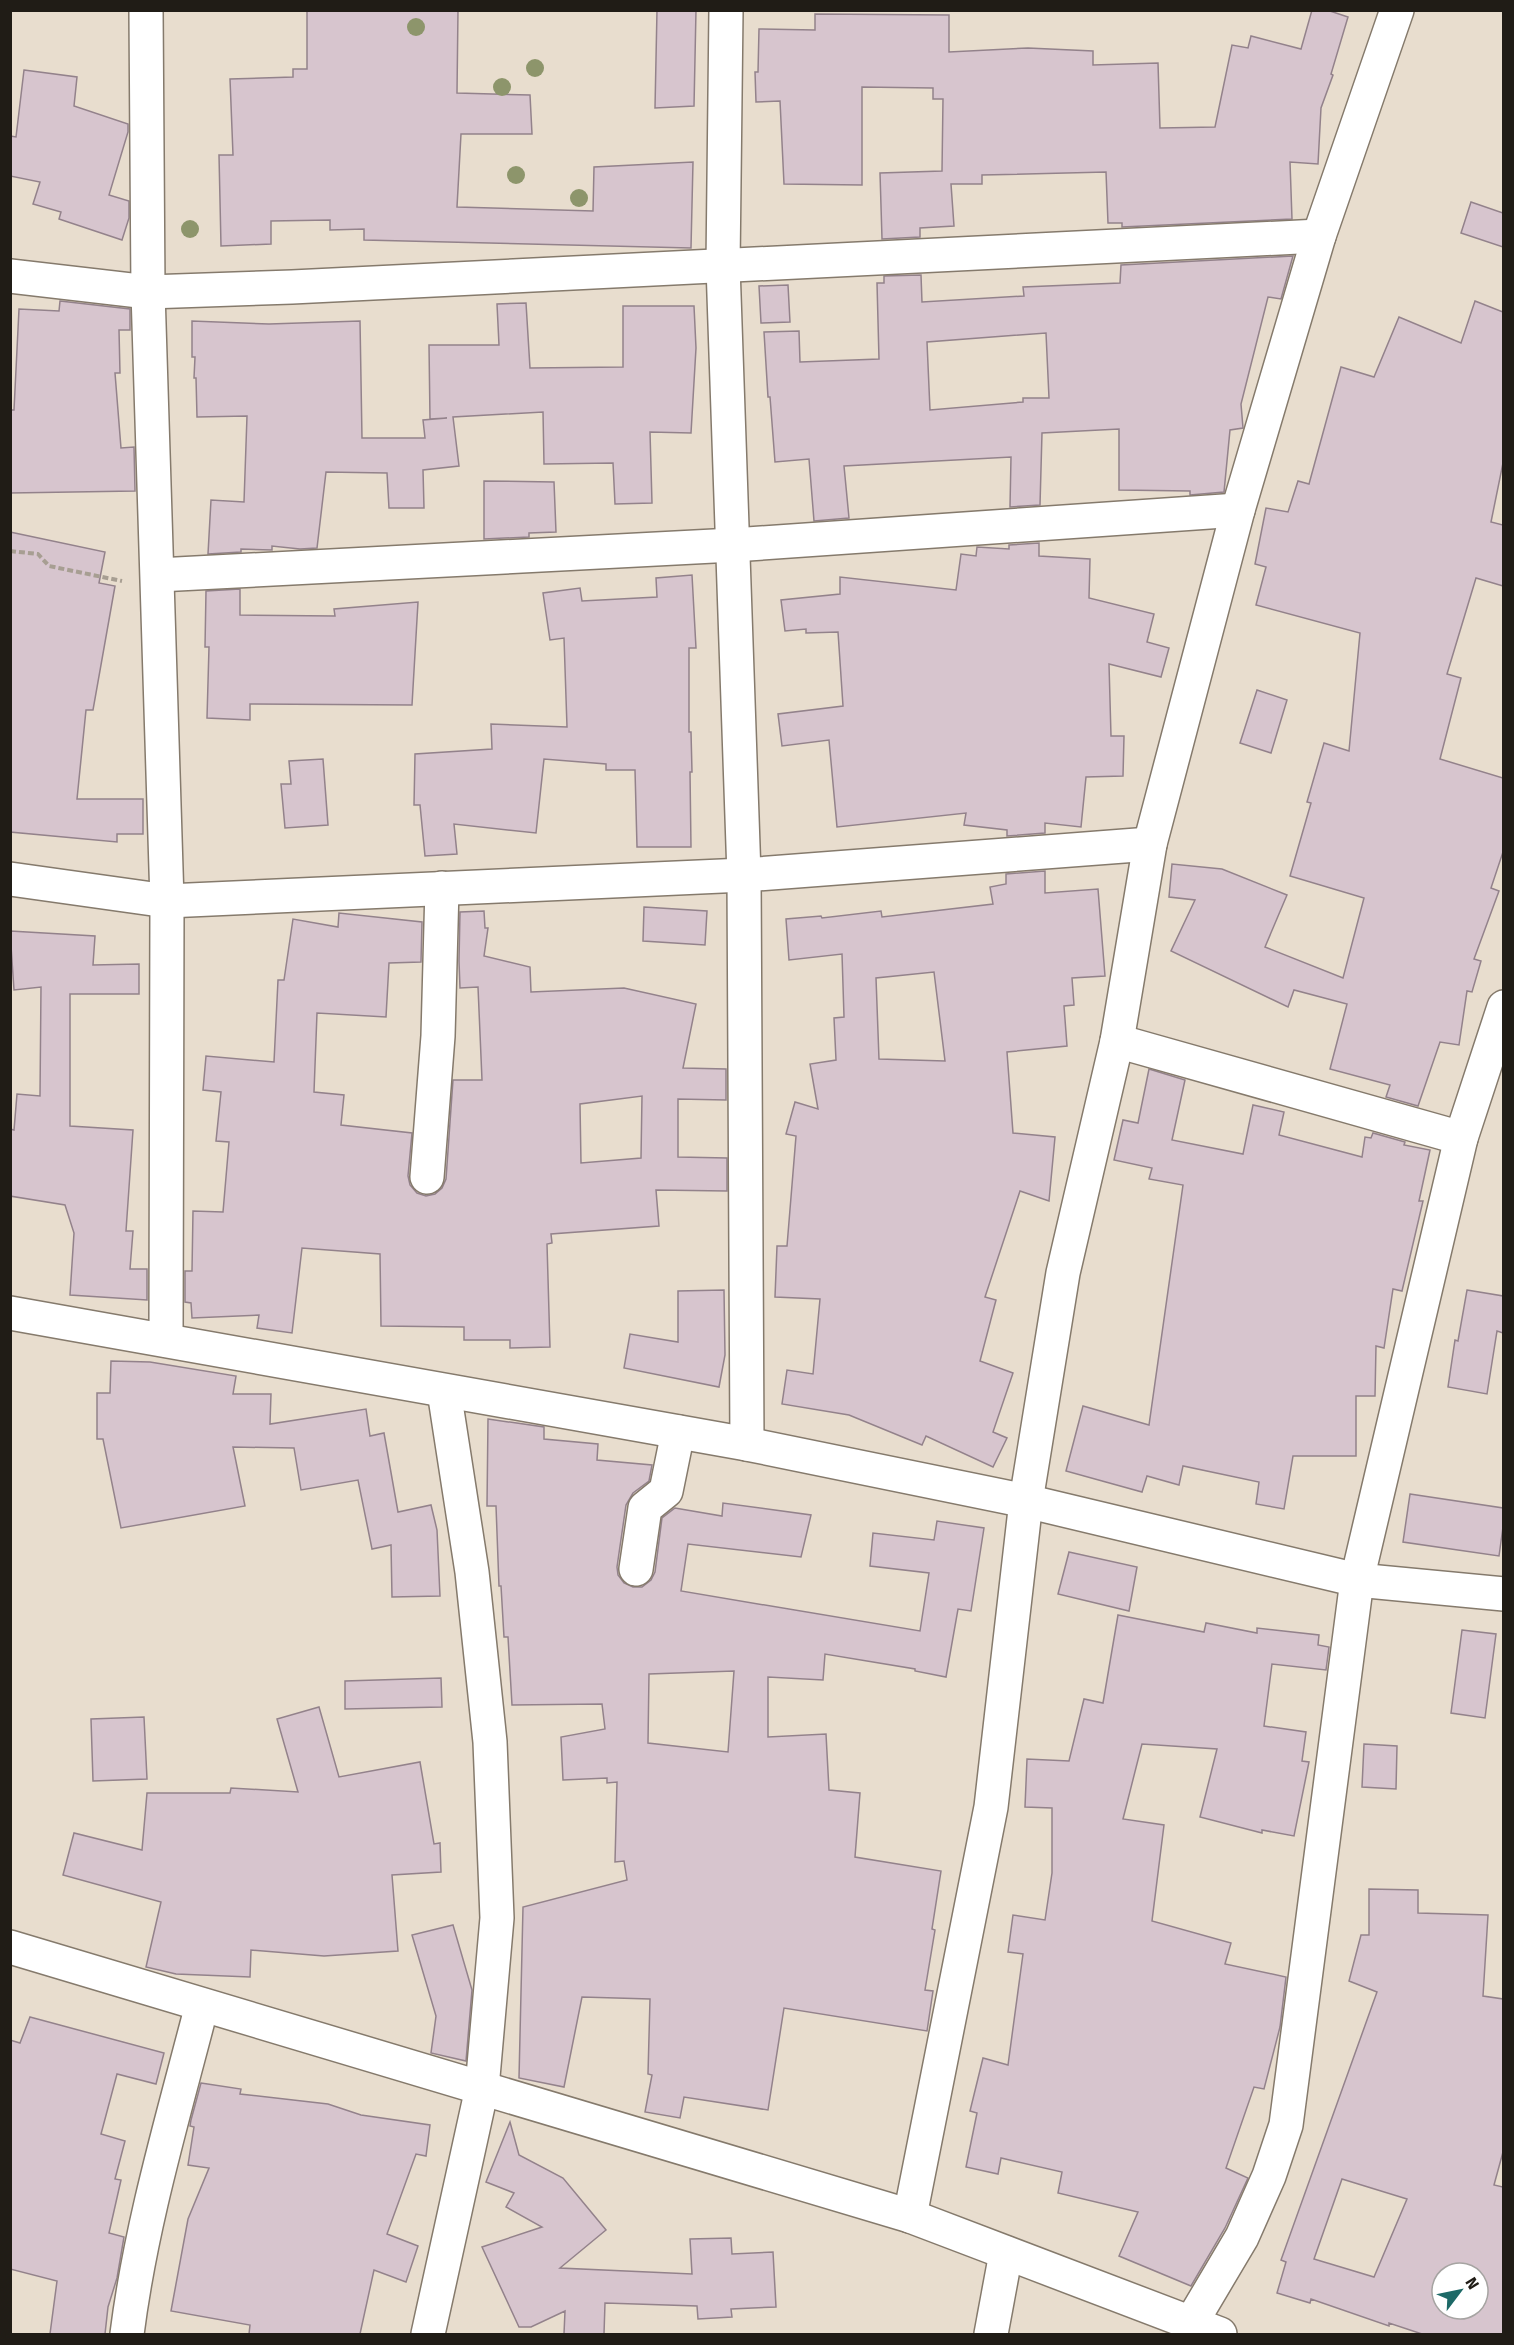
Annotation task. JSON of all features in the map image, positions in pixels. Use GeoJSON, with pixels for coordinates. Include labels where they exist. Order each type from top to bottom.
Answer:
{"type":"FeatureCollection","features":[{"type":"Feature","properties":{"kind":"street"},"geometry":{"type":"LineString","coordinates":[[146,10],[148,292],[167,901],[166,1340]]}},
{"type":"Feature","properties":{"kind":"street"},"geometry":{"type":"LineString","coordinates":[[726,10],[723,266],[744,874],[747,1444]]}},
{"type":"Feature","properties":{"kind":"street"},"geometry":{"type":"LineString","coordinates":[[910,2216],[991,1807],[1026,1502],[1063,1273],[1117,1041],[1150,844],[1238,510],[1319,236],[1397,10]]}},
{"type":"Feature","properties":{"kind":"street"},"geometry":{"type":"LineString","coordinates":[[10,276],[148,292],[292,287],[1319,236]]}},
{"type":"Feature","properties":{"kind":"street"},"geometry":{"type":"LineString","coordinates":[[158,575],[733,545],[1238,510]]}},
{"type":"Feature","properties":{"kind":"street"},"geometry":{"type":"LineString","coordinates":[[10,879],[167,901],[744,874],[1150,844]]}},
{"type":"Feature","properties":{"kind":"street"},"geometry":{"type":"LineString","coordinates":[[427,1177],[438,1036],[442,888]]}},
{"type":"Feature","properties":{"kind":"street"},"geometry":{"type":"LineString","coordinates":[[10,1947],[910,2216],[1206,2329],[1269,2176],[1286,2125],[1357,1580],[1461,1138],[1503,1007]]}},
{"type":"Feature","properties":{"kind":"street"},"geometry":{"type":"LineString","coordinates":[[1117,1041],[1461,1138]]}},
{"type":"Feature","properties":{"kind":"street"},"geometry":{"type":"LineString","coordinates":[[10,1313],[747,1444],[1026,1502],[1357,1580],[1503,1594]]}},
{"type":"Feature","properties":{"kind":"street"},"geometry":{"type":"LineString","coordinates":[[428,2334],[482,2088],[497,1918],[490,1742],[472,1572],[444,1391]]}},
{"type":"Feature","properties":{"kind":"street"},"geometry":{"type":"LineString","coordinates":[[636,1569],[645,1508],[666,1491],[678,1432]]}},
{"type":"Feature","properties":{"kind":"street"},"geometry":{"type":"LineString","coordinates":[[127,2334],[132,2292],[158,2174],[202,2005]]}},
{"type":"Feature","properties":{"kind":"street"},"geometry":{"type":"LineString","coordinates":[[991,2334],[1006,2253]]}},
{"type":"Feature","properties":{"kind":"path"},"geometry":{"type":"LineString","coordinates":[[10,551],[38,554],[49,566],[124,582],[158,575]]}},
{"type":"Feature","properties":{"kind":"building"},"geometry":{"type":"Polygon","coordinates":[[[307,10],[458,10],[457,93],[530,95],[532,134],[461,134],[457,207],[593,211],[594,167],[693,162],[691,248],[364,240],[364,229],[330,230],[330,220],[271,221],[271,244],[221,246],[219,155],[233,155],[230,79],[293,77],[293,69],[307,69],[307,10]]]}},
{"type":"Feature","properties":{"kind":"building"},"geometry":{"type":"Polygon","coordinates":[[[657,10],[696,10],[694,106],[655,108],[657,10]]]}},
{"type":"Feature","properties":{"kind":"building"},"geometry":{"type":"Polygon","coordinates":[[[1312,10],[1327,10],[1348,17],[1331,74],[1333,75],[1321,108],[1318,164],[1290,162],[1292,219],[1122,227],[1122,223],[1108,223],[1106,172],[982,175],[982,184],[951,184],[954,226],[920,228],[920,237],[882,239],[880,173],[942,171],[943,99],[933,99],[933,88],[862,87],[862,185],[784,184],[780,101],[756,102],[755,72],[758,72],[759,29],[815,30],[815,14],[949,15],[949,52],[1028,48],[1093,51],[1093,65],[1158,63],[1160,128],[1215,127],[1232,45],[1248,48],[1251,36],[1301,49],[1312,10]]]}},
{"type":"Feature","properties":{"kind":"building"},"geometry":{"type":"Polygon","coordinates":[[[24,70],[77,77],[74,106],[128,124],[128,132],[109,195],[129,201],[129,218],[122,240],[59,219],[61,212],[33,204],[40,182],[10,176],[10,136],[16,137],[24,70]]]}},
{"type":"Feature","properties":{"kind":"building"},"geometry":{"type":"Polygon","coordinates":[[[1471,202],[1503,213],[1503,247],[1461,233],[1471,202]]]}},
{"type":"Feature","properties":{"kind":"building"},"geometry":{"type":"Polygon","coordinates":[[[1293,256],[1281,299],[1268,297],[1241,404],[1243,428],[1230,430],[1224,492],[1190,495],[1190,491],[1119,490],[1119,429],[1042,433],[1040,505],[1010,507],[1011,457],[844,466],[849,518],[814,521],[809,459],[775,462],[764,332],[799,331],[800,362],[879,359],[877,283],[884,283],[884,276],[921,275],[922,302],[1024,296],[1023,287],[1120,283],[1121,265],[1293,256]],[[1046,333],[927,342],[930,410],[1023,402],[1023,398],[1049,398],[1046,333]]]}},
{"type":"Feature","properties":{"kind":"building"},"geometry":{"type":"Polygon","coordinates":[[[788,285],[790,322],[761,323],[759,286],[788,285]]]}},
{"type":"Feature","properties":{"kind":"building"},"geometry":{"type":"Polygon","coordinates":[[[60,301],[130,309],[130,330],[119,330],[120,373],[115,373],[121,448],[134,447],[135,491],[10,493],[10,410],[14,410],[19,309],[59,311],[60,301]]]}},
{"type":"Feature","properties":{"kind":"building"},"geometry":{"type":"Polygon","coordinates":[[[1475,301],[1503,312],[1503,463],[1491,522],[1503,525],[1503,586],[1476,578],[1447,674],[1461,678],[1440,759],[1503,778],[1503,852],[1491,888],[1499,891],[1474,959],[1481,961],[1472,992],[1467,991],[1459,1045],[1440,1042],[1418,1106],[1386,1097],[1390,1085],[1330,1069],[1347,1004],[1294,990],[1288,1007],[1171,951],[1195,900],[1169,897],[1172,864],[1222,869],[1287,895],[1265,947],[1343,978],[1364,898],[1290,876],[1311,803],[1307,802],[1324,743],[1349,751],[1360,633],[1256,605],[1266,567],[1255,564],[1266,508],[1288,512],[1298,481],[1309,484],[1341,367],[1374,377],[1399,317],[1461,343],[1475,301]]]}},
{"type":"Feature","properties":{"kind":"building"},"geometry":{"type":"Polygon","coordinates":[[[526,303],[530,368],[623,367],[623,306],[694,306],[696,348],[691,433],[650,432],[652,503],[615,504],[613,463],[544,464],[543,412],[453,417],[459,466],[423,470],[424,508],[389,508],[387,473],[326,472],[317,548],[272,546],[272,550],[241,549],[241,552],[208,554],[211,500],[244,502],[247,416],[197,417],[195,357],[192,357],[192,321],[269,324],[360,321],[362,438],[425,438],[423,420],[447,418],[430,419],[429,345],[499,345],[497,304],[526,303]]]}},
{"type":"Feature","properties":{"kind":"building"},"geometry":{"type":"Polygon","coordinates":[[[484,481],[554,482],[556,532],[529,533],[529,537],[484,539],[484,481]]]}},
{"type":"Feature","properties":{"kind":"building"},"geometry":{"type":"Polygon","coordinates":[[[10,532],[105,552],[99,583],[115,586],[93,710],[86,710],[77,799],[143,799],[143,834],[117,834],[117,842],[10,832],[10,532]]]}},
{"type":"Feature","properties":{"kind":"building"},"geometry":{"type":"Polygon","coordinates":[[[1039,543],[1039,556],[1090,559],[1089,598],[1154,614],[1147,642],[1169,648],[1161,677],[1109,664],[1111,736],[1124,736],[1123,776],[1086,777],[1081,827],[1045,823],[1045,833],[1007,836],[1007,830],[964,825],[966,813],[837,827],[829,740],[782,746],[778,714],[843,706],[838,632],[806,633],[806,629],[785,631],[781,600],[840,594],[840,577],[956,590],[961,554],[976,556],[977,547],[1009,549],[1009,545],[1039,543]]]}},
{"type":"Feature","properties":{"kind":"building"},"geometry":{"type":"Polygon","coordinates":[[[692,575],[696,648],[689,648],[691,847],[637,847],[635,770],[606,770],[606,764],[544,759],[536,833],[454,824],[457,854],[425,856],[420,805],[414,805],[415,754],[492,749],[491,724],[567,727],[564,638],[550,640],[543,593],[580,588],[582,601],[657,597],[656,578],[692,575]]]}},
{"type":"Feature","properties":{"kind":"building"},"geometry":{"type":"Polygon","coordinates":[[[240,589],[240,615],[335,616],[334,609],[418,602],[412,705],[250,704],[250,720],[207,718],[209,647],[205,647],[206,591],[240,589]]]}},
{"type":"Feature","properties":{"kind":"building"},"geometry":{"type":"Polygon","coordinates":[[[1257,690],[1287,700],[1271,753],[1240,743],[1257,690]]]}},
{"type":"Feature","properties":{"kind":"building"},"geometry":{"type":"Polygon","coordinates":[[[323,759],[328,825],[285,828],[281,784],[291,784],[289,761],[323,759]]]}},
{"type":"Feature","properties":{"kind":"building"},"geometry":{"type":"Polygon","coordinates":[[[1045,871],[1045,893],[1098,889],[1105,976],[1072,978],[1074,1005],[1064,1006],[1067,1046],[1007,1052],[1013,1133],[1055,1137],[1049,1201],[1020,1191],[985,1297],[996,1300],[980,1361],[1013,1373],[993,1432],[1007,1438],[993,1467],[926,1436],[922,1445],[849,1415],[782,1404],[787,1370],[813,1374],[820,1299],[775,1297],[777,1246],[787,1246],[796,1136],[786,1134],[795,1102],[818,1109],[810,1064],[836,1060],[834,1018],[844,1017],[842,954],[789,960],[786,919],[821,916],[822,918],[881,911],[882,917],[993,904],[990,887],[1006,884],[1006,874],[1045,871]],[[934,972],[876,978],[879,1059],[945,1061],[934,972]]]}},
{"type":"Feature","properties":{"kind":"building"},"geometry":{"type":"Polygon","coordinates":[[[644,907],[707,911],[705,945],[643,941],[644,907]]]}},
{"type":"Feature","properties":{"kind":"building"},"geometry":{"type":"Polygon","coordinates":[[[484,911],[485,928],[488,928],[484,956],[530,967],[531,992],[624,988],[696,1004],[683,1068],[726,1069],[726,1100],[678,1099],[678,1157],[727,1158],[727,1191],[656,1190],[659,1226],[551,1234],[552,1243],[547,1244],[550,1347],[510,1348],[510,1340],[464,1340],[464,1327],[381,1326],[380,1254],[302,1248],[292,1333],[257,1328],[259,1315],[192,1318],[191,1303],[185,1302],[185,1271],[192,1271],[193,1211],[223,1212],[229,1142],[216,1141],[221,1092],[203,1090],[206,1056],[274,1062],[278,980],[284,980],[293,919],[338,927],[339,913],[422,922],[421,962],[389,963],[386,1017],[317,1013],[314,1092],[344,1095],[341,1125],[412,1133],[408,1176],[410,1185],[417,1193],[426,1196],[435,1194],[442,1188],[446,1179],[453,1080],[482,1080],[478,987],[460,988],[460,912],[484,911]],[[642,1096],[580,1104],[581,1163],[641,1158],[642,1096]]]}},
{"type":"Feature","properties":{"kind":"building"},"geometry":{"type":"Polygon","coordinates":[[[10,931],[95,936],[93,965],[139,964],[139,994],[70,994],[70,1126],[133,1130],[126,1231],[133,1231],[130,1269],[147,1269],[147,1300],[70,1295],[74,1233],[65,1205],[10,1196],[10,1129],[14,1130],[17,1094],[40,1096],[41,987],[14,990],[10,931]]]}},
{"type":"Feature","properties":{"kind":"building"},"geometry":{"type":"Polygon","coordinates":[[[1149,1069],[1185,1080],[1172,1140],[1243,1154],[1253,1105],[1284,1112],[1279,1135],[1362,1157],[1365,1137],[1371,1138],[1373,1133],[1405,1142],[1404,1145],[1430,1150],[1419,1201],[1423,1201],[1402,1291],[1393,1289],[1384,1348],[1376,1346],[1375,1396],[1356,1396],[1356,1456],[1293,1456],[1284,1509],[1256,1504],[1259,1482],[1183,1466],[1179,1485],[1147,1476],[1142,1492],[1066,1471],[1083,1406],[1149,1425],[1183,1185],[1149,1179],[1152,1168],[1114,1160],[1123,1120],[1138,1123],[1149,1069]]]}},
{"type":"Feature","properties":{"kind":"building"},"geometry":{"type":"Polygon","coordinates":[[[724,1290],[725,1355],[719,1387],[624,1368],[630,1334],[678,1342],[678,1291],[724,1290]]]}},
{"type":"Feature","properties":{"kind":"building"},"geometry":{"type":"Polygon","coordinates":[[[1467,1290],[1503,1296],[1503,1333],[1497,1331],[1487,1394],[1448,1387],[1455,1340],[1458,1341],[1467,1290]]]}},
{"type":"Feature","properties":{"kind":"building"},"geometry":{"type":"Polygon","coordinates":[[[111,1361],[150,1362],[236,1376],[233,1394],[271,1394],[270,1424],[366,1409],[370,1436],[384,1433],[398,1512],[431,1505],[437,1530],[440,1596],[392,1597],[391,1545],[372,1549],[358,1480],[301,1490],[294,1448],[233,1447],[245,1506],[121,1528],[103,1439],[97,1439],[97,1393],[110,1393],[111,1361]]]}},
{"type":"Feature","properties":{"kind":"building"},"geometry":{"type":"Polygon","coordinates":[[[488,1419],[544,1427],[544,1439],[598,1444],[597,1460],[652,1465],[649,1481],[633,1493],[626,1505],[617,1567],[618,1575],[624,1583],[633,1587],[642,1587],[651,1580],[655,1572],[662,1518],[675,1508],[722,1516],[723,1503],[811,1515],[801,1557],[688,1544],[681,1591],[920,1631],[929,1573],[870,1566],[873,1533],[934,1540],[937,1521],[984,1528],[971,1611],[958,1609],[946,1677],[915,1671],[915,1669],[825,1654],[823,1680],[768,1677],[768,1737],[826,1734],[829,1790],[860,1793],[855,1857],[941,1871],[932,1929],[935,1930],[925,1990],[933,1991],[927,2031],[784,2008],[768,2110],[684,2097],[680,2118],[645,2112],[652,2075],[648,2074],[650,1999],[582,1997],[564,2087],[519,2078],[523,1907],[627,1880],[624,1861],[615,1862],[617,1782],[607,1783],[607,1778],[563,1780],[561,1737],[605,1729],[602,1704],[512,1705],[508,1637],[504,1637],[501,1586],[499,1586],[496,1506],[487,1506],[488,1419]],[[734,1671],[649,1674],[648,1743],[728,1752],[734,1671]]]}},
{"type":"Feature","properties":{"kind":"building"},"geometry":{"type":"Polygon","coordinates":[[[1410,1494],[1503,1508],[1499,1556],[1403,1542],[1410,1494]]]}},
{"type":"Feature","properties":{"kind":"building"},"geometry":{"type":"Polygon","coordinates":[[[1069,1552],[1137,1567],[1129,1611],[1058,1594],[1069,1552]]]}},
{"type":"Feature","properties":{"kind":"building"},"geometry":{"type":"Polygon","coordinates":[[[1118,1615],[1204,1632],[1206,1623],[1257,1633],[1257,1628],[1319,1635],[1318,1645],[1329,1647],[1326,1670],[1272,1664],[1264,1726],[1306,1732],[1302,1761],[1309,1762],[1294,1836],[1262,1830],[1262,1833],[1200,1817],[1217,1749],[1142,1744],[1123,1819],[1164,1825],[1152,1921],[1231,1943],[1225,1964],[1286,1977],[1280,2027],[1264,2089],[1254,2087],[1226,2168],[1248,2178],[1225,2228],[1191,2286],[1119,2256],[1138,2212],[1058,2193],[1062,2172],[1001,2158],[998,2174],[966,2167],[977,2113],[970,2111],[983,2058],[1008,2065],[1023,1954],[1008,1952],[1013,1915],[1045,1920],[1052,1873],[1052,1808],[1025,1807],[1027,1759],[1069,1761],[1084,1699],[1103,1703],[1118,1615]]]}},
{"type":"Feature","properties":{"kind":"building"},"geometry":{"type":"Polygon","coordinates":[[[1462,1630],[1496,1634],[1485,1718],[1451,1713],[1462,1630]]]}},
{"type":"Feature","properties":{"kind":"building"},"geometry":{"type":"Polygon","coordinates":[[[441,1678],[442,1707],[345,1709],[345,1681],[441,1678]]]}},
{"type":"Feature","properties":{"kind":"building"},"geometry":{"type":"Polygon","coordinates":[[[319,1707],[339,1777],[420,1762],[434,1844],[440,1843],[441,1872],[392,1875],[398,1951],[324,1956],[251,1950],[250,1977],[176,1974],[146,1967],[161,1902],[63,1875],[74,1833],[142,1850],[147,1793],[230,1793],[231,1788],[298,1792],[277,1719],[319,1707]]]}},
{"type":"Feature","properties":{"kind":"building"},"geometry":{"type":"Polygon","coordinates":[[[144,1717],[147,1779],[93,1781],[91,1719],[144,1717]]]}},
{"type":"Feature","properties":{"kind":"building"},"geometry":{"type":"Polygon","coordinates":[[[1364,1744],[1397,1746],[1396,1789],[1362,1787],[1364,1744]]]}},
{"type":"Feature","properties":{"kind":"building"},"geometry":{"type":"Polygon","coordinates":[[[1369,1889],[1418,1890],[1418,1913],[1488,1915],[1483,1996],[1503,1999],[1503,2152],[1494,2185],[1503,2187],[1503,2334],[1422,2334],[1389,2323],[1389,2326],[1311,2299],[1310,2303],[1277,2293],[1286,2262],[1281,2260],[1377,1992],[1349,1981],[1361,1935],[1369,1935],[1369,1889]],[[1342,2179],[1314,2259],[1374,2277],[1407,2199],[1342,2179]]]}},
{"type":"Feature","properties":{"kind":"building"},"geometry":{"type":"Polygon","coordinates":[[[453,1925],[472,1990],[466,2061],[431,2053],[436,2016],[412,1935],[453,1925]]]}},
{"type":"Feature","properties":{"kind":"building"},"geometry":{"type":"Polygon","coordinates":[[[30,2017],[164,2053],[156,2084],[117,2074],[101,2134],[125,2141],[115,2179],[121,2180],[109,2233],[124,2237],[117,2278],[108,2307],[105,2334],[50,2334],[57,2281],[10,2269],[10,2040],[20,2043],[30,2017]]]}},
{"type":"Feature","properties":{"kind":"building"},"geometry":{"type":"Polygon","coordinates":[[[201,2083],[241,2089],[240,2094],[328,2104],[361,2115],[430,2125],[426,2156],[416,2154],[387,2234],[418,2246],[406,2282],[374,2270],[360,2334],[249,2334],[250,2325],[171,2311],[188,2219],[209,2168],[188,2165],[194,2127],[190,2126],[201,2083]]]}},
{"type":"Feature","properties":{"kind":"building"},"geometry":{"type":"Polygon","coordinates":[[[510,2122],[519,2155],[563,2178],[606,2230],[560,2268],[692,2274],[690,2239],[731,2238],[732,2254],[773,2252],[776,2307],[731,2309],[732,2317],[698,2319],[697,2306],[605,2303],[604,2334],[564,2334],[565,2311],[531,2327],[519,2327],[482,2247],[542,2227],[506,2207],[514,2193],[486,2182],[510,2122]]]}}]}
